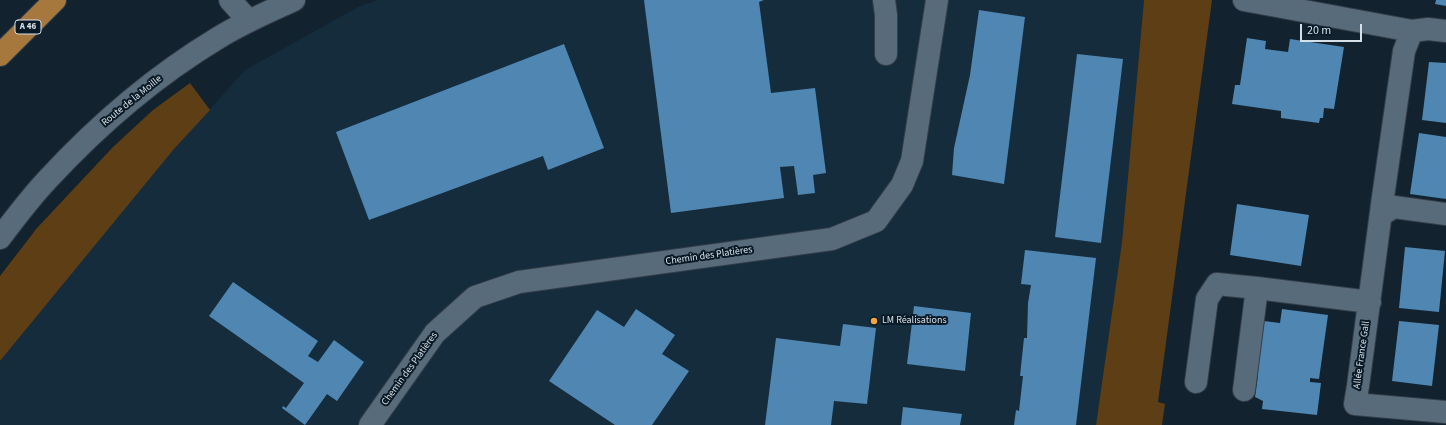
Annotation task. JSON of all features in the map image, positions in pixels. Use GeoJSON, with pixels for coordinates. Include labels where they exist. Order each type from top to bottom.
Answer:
{"type":"FeatureCollection","features":[{"type":"Feature","properties":{"kind":"highway","name":"A 46"},"geometry":{"type":"LineString","coordinates":[[0,55],[55,0]]}},
{"type":"Feature","properties":{"kind":"street"},"geometry":{"type":"LineString","coordinates":[[230,0],[249,21]]}},
{"type":"Feature","properties":{"kind":"street","name":"Route de la Moille"},"geometry":{"type":"LineString","coordinates":[[0,238],[47,180],[106,122],[136,96],[217,38],[294,0]]}},
{"type":"Feature","properties":{"kind":"street"},"geometry":{"type":"LineString","coordinates":[[884,0],[886,15],[886,54]]}},
{"type":"Feature","properties":{"kind":"street","name":"Chemin des Platières"},"geometry":{"type":"LineString","coordinates":[[370,425],[435,333],[475,297],[519,282],[832,238],[876,221],[902,185],[912,161],[937,0]]}},
{"type":"Feature","properties":{"kind":"street"},"geometry":{"type":"LineString","coordinates":[[1244,0],[1412,31],[1428,29],[1446,31]]}},
{"type":"Feature","properties":{"kind":"street","name":"Allée France Gall"},"geometry":{"type":"LineString","coordinates":[[1412,31],[1404,51],[1355,404],[1446,412]]}},
{"type":"Feature","properties":{"kind":"street"},"geometry":{"type":"LineString","coordinates":[[1381,215],[1394,207],[1446,214]]}},
{"type":"Feature","properties":{"kind":"street"},"geometry":{"type":"LineString","coordinates":[[1196,382],[1207,298],[1217,284],[1370,302]]}},
{"type":"Feature","properties":{"kind":"street"},"geometry":{"type":"LineString","coordinates":[[1244,390],[1257,288]]}},
{"type":"Feature","properties":{"kind":"shaded area"},"geometry":{"type":"Polygon","coordinates":[[[378,0],[1144,0],[1122,242],[1096,425],[0,425],[0,361],[174,149],[245,70],[358,7],[378,0]]]}},
{"type":"Feature","properties":{"kind":"shaded area"},"geometry":{"type":"Polygon","coordinates":[[[1144,0],[1212,0],[1158,402],[1165,404],[1162,425],[1096,425],[1122,242],[1144,0]]]}},
{"type":"Feature","properties":{"kind":"shaded area"},"geometry":{"type":"Polygon","coordinates":[[[190,83],[210,110],[174,149],[0,361],[0,276],[37,228],[113,147],[153,110],[190,83]]]}},
{"type":"Feature","properties":{"kind":"building"},"geometry":{"type":"Polygon","coordinates":[[[644,0],[764,0],[759,2],[771,93],[815,88],[826,173],[813,175],[815,193],[798,195],[794,166],[780,167],[784,198],[671,213],[644,0]]]}},
{"type":"Feature","properties":{"kind":"building"},"geometry":{"type":"Polygon","coordinates":[[[1436,0],[1446,0],[1446,6],[1435,4],[1436,0]]]}},
{"type":"Feature","properties":{"kind":"building"},"geometry":{"type":"Polygon","coordinates":[[[979,10],[1025,17],[1004,184],[952,175],[954,148],[970,75],[979,10]]]}},
{"type":"Feature","properties":{"kind":"building"},"geometry":{"type":"Polygon","coordinates":[[[1247,38],[1266,41],[1265,49],[1288,52],[1290,39],[1344,47],[1334,109],[1324,108],[1323,118],[1320,118],[1319,123],[1281,118],[1281,111],[1232,104],[1235,85],[1240,85],[1247,38]]]}},
{"type":"Feature","properties":{"kind":"building"},"geometry":{"type":"Polygon","coordinates":[[[564,44],[604,148],[548,170],[543,156],[369,220],[336,132],[564,44]]]}},
{"type":"Feature","properties":{"kind":"building"},"geometry":{"type":"Polygon","coordinates":[[[1077,54],[1123,59],[1101,243],[1055,237],[1077,54]]]}},
{"type":"Feature","properties":{"kind":"building"},"geometry":{"type":"Polygon","coordinates":[[[1429,62],[1446,63],[1446,123],[1422,120],[1429,62]]]}},
{"type":"Feature","properties":{"kind":"building"},"geometry":{"type":"Polygon","coordinates":[[[1419,133],[1446,137],[1446,199],[1410,194],[1419,133]]]}},
{"type":"Feature","properties":{"kind":"building"},"geometry":{"type":"Polygon","coordinates":[[[1237,204],[1309,215],[1301,266],[1230,255],[1237,204]]]}},
{"type":"Feature","properties":{"kind":"building"},"geometry":{"type":"Polygon","coordinates":[[[1405,247],[1445,251],[1439,312],[1399,308],[1405,247]]]}},
{"type":"Feature","properties":{"kind":"building"},"geometry":{"type":"Polygon","coordinates":[[[1025,250],[1096,258],[1076,425],[1014,425],[1016,410],[1019,411],[1023,376],[1020,376],[1024,338],[1027,338],[1028,303],[1031,285],[1021,284],[1025,250]]]}},
{"type":"Feature","properties":{"kind":"building"},"geometry":{"type":"Polygon","coordinates":[[[233,282],[318,341],[308,356],[318,362],[334,340],[364,362],[337,401],[327,394],[305,425],[282,408],[283,406],[286,408],[304,383],[209,316],[233,282]]]}},
{"type":"Feature","properties":{"kind":"building"},"geometry":{"type":"Polygon","coordinates":[[[914,306],[971,313],[965,371],[907,364],[914,306]]]}},
{"type":"Feature","properties":{"kind":"building"},"geometry":{"type":"Polygon","coordinates":[[[636,309],[675,335],[662,354],[689,371],[652,425],[615,425],[549,381],[597,310],[624,327],[636,309]]]}},
{"type":"Feature","properties":{"kind":"building"},"geometry":{"type":"Polygon","coordinates":[[[1282,309],[1328,315],[1319,379],[1310,378],[1310,382],[1321,383],[1317,415],[1262,409],[1263,401],[1255,397],[1258,375],[1253,374],[1257,341],[1261,341],[1264,321],[1280,323],[1282,309]]]}},
{"type":"Feature","properties":{"kind":"building"},"geometry":{"type":"Polygon","coordinates":[[[1399,321],[1439,325],[1432,386],[1392,381],[1399,321]]]}},
{"type":"Feature","properties":{"kind":"building"},"geometry":{"type":"Polygon","coordinates":[[[843,324],[876,328],[867,404],[834,401],[831,425],[765,425],[776,338],[840,346],[843,324]]]}},
{"type":"Feature","properties":{"kind":"building"},"geometry":{"type":"Polygon","coordinates":[[[903,407],[962,414],[960,425],[901,425],[903,407]]]}},
{"type":"Feature","properties":{"kind":"place","name":"LM Réalisations"},"geometry":{"type":"Point","coordinates":[874,321]}}]}
